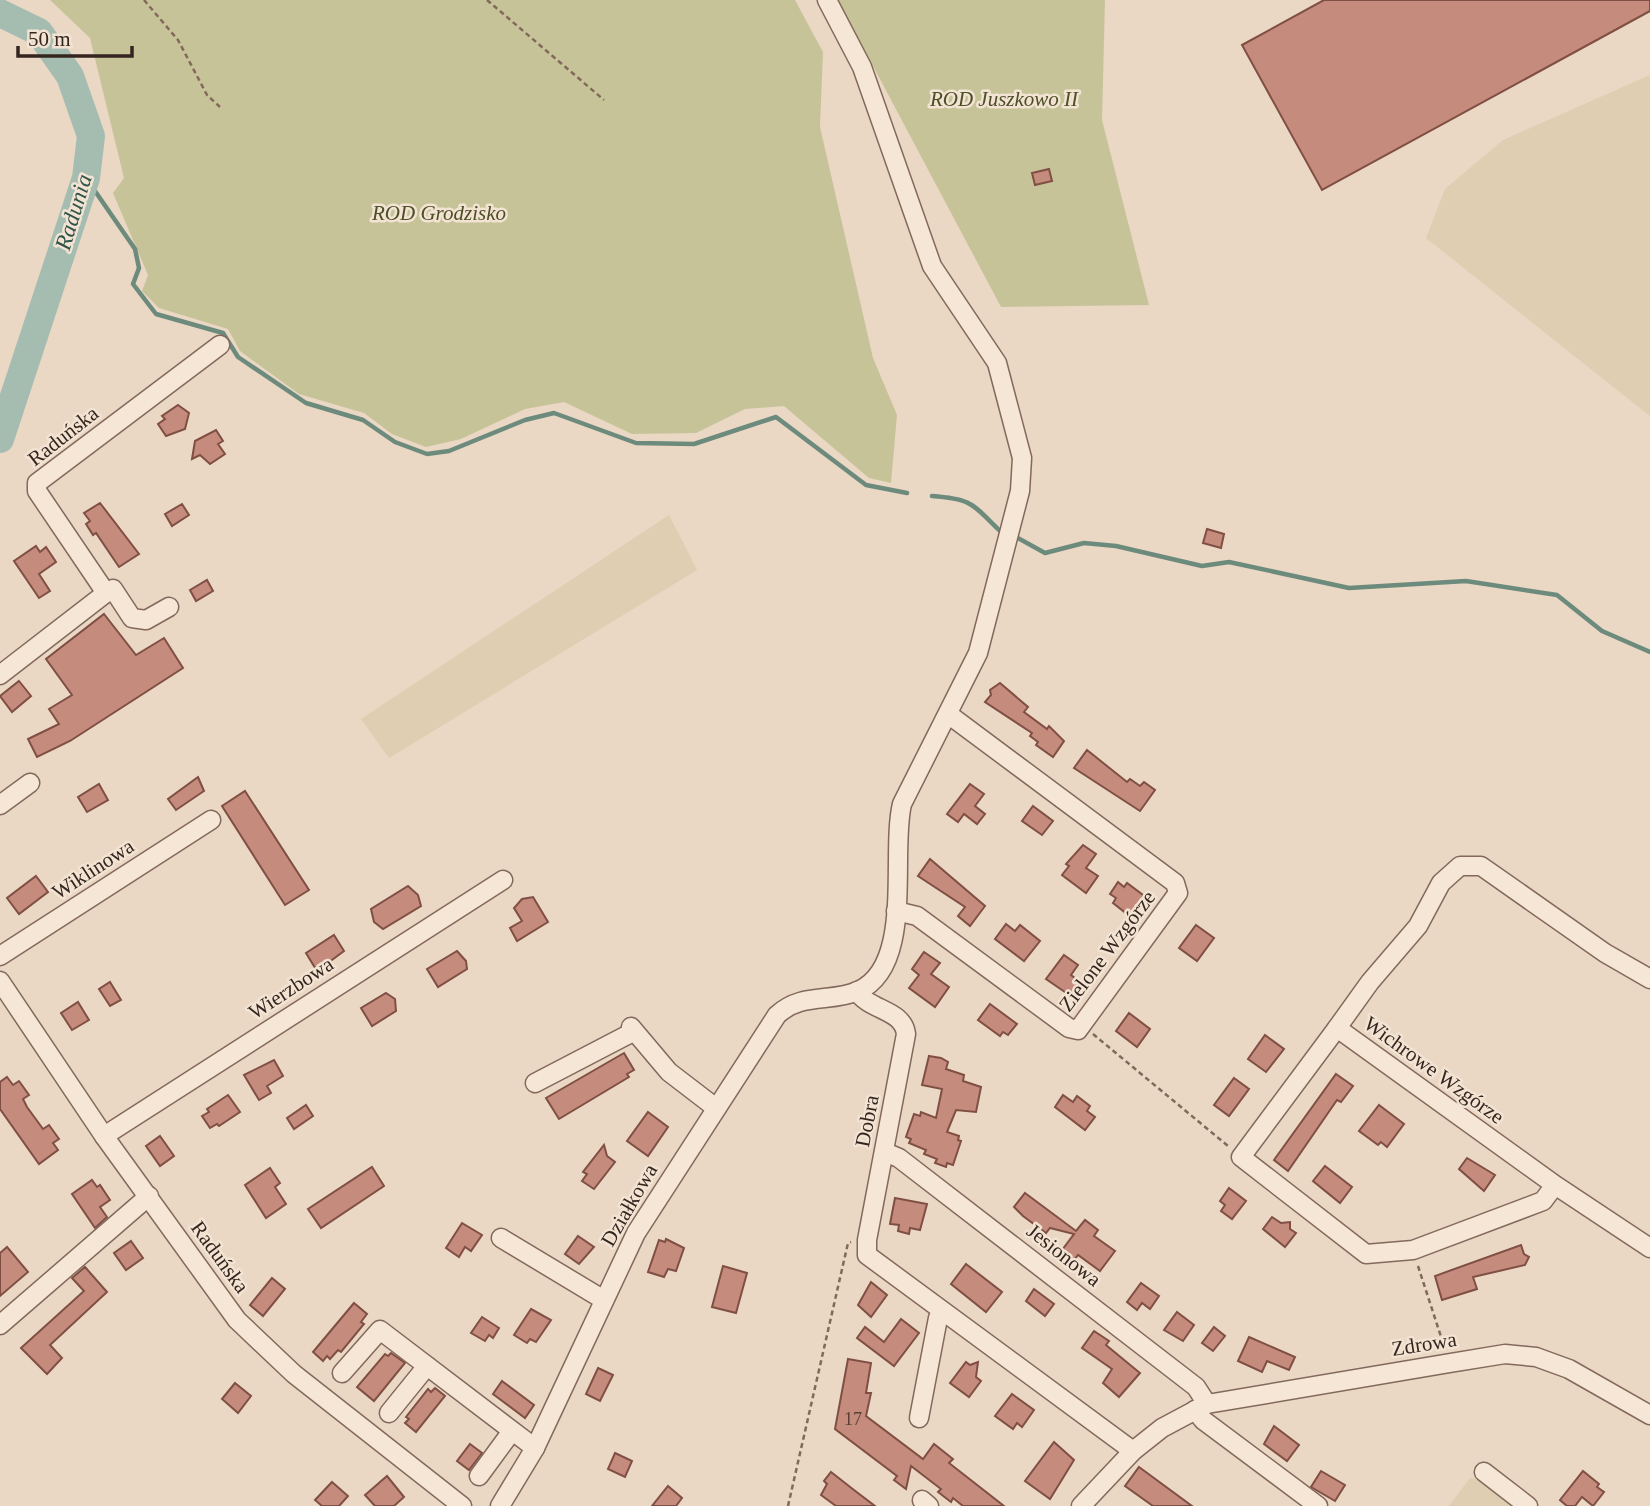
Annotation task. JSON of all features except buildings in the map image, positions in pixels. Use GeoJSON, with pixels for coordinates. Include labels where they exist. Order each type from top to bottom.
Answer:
{"type":"FeatureCollection","features":[{"type":"Feature","properties":{"kind":"street"},"geometry":{"type":"LineString","coordinates":[[827,0],[862,68],[932,266],[997,363],[1022,458],[1020,491],[978,653],[902,804],[898,825],[896,911],[887,961],[876,976],[858,991]]}},
{"type":"Feature","properties":{"kind":"street","name":"Raduńska"},"geometry":{"type":"LineString","coordinates":[[169,607],[146,620],[132,618],[113,589],[106,593],[37,491],[37,483],[220,345]]}},
{"type":"Feature","properties":{"kind":"street"},"geometry":{"type":"LineString","coordinates":[[0,675],[106,593]]}},
{"type":"Feature","properties":{"kind":"street","name":"Zielone Wzgórze"},"geometry":{"type":"LineString","coordinates":[[896,911],[917,916],[1069,1028],[1078,1030],[1179,890],[1175,883],[948,714]]}},
{"type":"Feature","properties":{"kind":"street"},"geometry":{"type":"LineString","coordinates":[[0,805],[30,783]]}},
{"type":"Feature","properties":{"kind":"street","name":"Wiklinowa"},"geometry":{"type":"LineString","coordinates":[[0,956],[211,820]]}},
{"type":"Feature","properties":{"kind":"street"},"geometry":{"type":"LineString","coordinates":[[1337,1028],[1370,982],[1418,926],[1441,883],[1460,866],[1481,866],[1605,953],[1650,979]]}},
{"type":"Feature","properties":{"kind":"street","name":"Wierzbowa"},"geometry":{"type":"LineString","coordinates":[[104,1136],[503,880]]}},
{"type":"Feature","properties":{"kind":"street","name":"Raduńska"},"geometry":{"type":"LineString","coordinates":[[0,981],[104,1136],[215,1290],[257,1341],[462,1506]]}},
{"type":"Feature","properties":{"kind":"street","name":"Działkowa"},"geometry":{"type":"LineString","coordinates":[[500,1506],[535,1448],[636,1233],[784,1008],[808,998],[858,991]]}},
{"type":"Feature","properties":{"kind":"street","name":"Dobra"},"geometry":{"type":"LineString","coordinates":[[858,991],[867,1002],[897,1017],[905,1028],[885,1152],[866,1240]]}},
{"type":"Feature","properties":{"kind":"street","name":"Wichrowe Wzgórze"},"geometry":{"type":"LineString","coordinates":[[1241,1157],[1337,1028],[1555,1185],[1650,1248]]}},
{"type":"Feature","properties":{"kind":"street"},"geometry":{"type":"LineString","coordinates":[[535,1083],[632,1030],[669,1072],[716,1108]]}},
{"type":"Feature","properties":{"kind":"street","name":"Jesionowa"},"geometry":{"type":"LineString","coordinates":[[885,1152],[910,1166],[1196,1387],[1201,1407]]}},
{"type":"Feature","properties":{"kind":"street"},"geometry":{"type":"LineString","coordinates":[[1241,1157],[1366,1254],[1413,1250],[1543,1201],[1555,1185]]}},
{"type":"Feature","properties":{"kind":"street"},"geometry":{"type":"LineString","coordinates":[[0,1325],[149,1196]]}},
{"type":"Feature","properties":{"kind":"street"},"geometry":{"type":"LineString","coordinates":[[501,1238],[604,1300]]}},
{"type":"Feature","properties":{"kind":"street"},"geometry":{"type":"LineString","coordinates":[[866,1240],[866,1251],[871,1259],[1133,1451]]}},
{"type":"Feature","properties":{"kind":"street"},"geometry":{"type":"LineString","coordinates":[[919,1418],[938,1318],[942,1312]]}},
{"type":"Feature","properties":{"kind":"street"},"geometry":{"type":"LineString","coordinates":[[342,1373],[380,1329],[535,1448]]}},
{"type":"Feature","properties":{"kind":"street","name":"Zdrowa"},"geometry":{"type":"LineString","coordinates":[[1081,1506],[1133,1451],[1162,1428],[1201,1407],[1505,1354],[1536,1357],[1569,1369],[1650,1415]]}},
{"type":"Feature","properties":{"kind":"street"},"geometry":{"type":"LineString","coordinates":[[389,1413],[427,1366]]}},
{"type":"Feature","properties":{"kind":"street"},"geometry":{"type":"LineString","coordinates":[[1201,1407],[1203,1420],[1318,1506]]}},
{"type":"Feature","properties":{"kind":"street"},"geometry":{"type":"LineString","coordinates":[[479,1476],[512,1431]]}},
{"type":"Feature","properties":{"kind":"street"},"geometry":{"type":"LineString","coordinates":[[1484,1472],[1528,1506]]}},
{"type":"Feature","properties":{"kind":"path"},"geometry":{"type":"LineString","coordinates":[[144,0],[178,40],[206,95],[220,107]]}},
{"type":"Feature","properties":{"kind":"path"},"geometry":{"type":"LineString","coordinates":[[487,0],[604,100]]}},
{"type":"Feature","properties":{"kind":"path"},"geometry":{"type":"LineString","coordinates":[[1083,1026],[1241,1157]]}},
{"type":"Feature","properties":{"kind":"path"},"geometry":{"type":"LineString","coordinates":[[788,1506],[848,1243],[866,1240]]}},
{"type":"Feature","properties":{"kind":"path"},"geometry":{"type":"LineString","coordinates":[[1413,1250],[1450,1363]]}},
{"type":"Feature","properties":{"kind":"shaded area"},"geometry":{"type":"Polygon","coordinates":[[[1650,75],[1650,416],[1426,238],[1445,189],[1503,140],[1650,75]]]}},
{"type":"Feature","properties":{"kind":"shaded area"},"geometry":{"type":"Polygon","coordinates":[[[669,515],[697,570],[389,758],[361,719],[669,515]]]}},
{"type":"Feature","properties":{"kind":"shaded area"},"geometry":{"type":"Polygon","coordinates":[[[1470,1478],[1482,1479],[1516,1506],[1449,1506],[1470,1478]]]}},
{"type":"Feature","properties":{"kind":"green space","name":"ROD Grodzisko"},"geometry":{"type":"Polygon","coordinates":[[[50,0],[795,0],[823,52],[820,127],[873,358],[897,415],[891,483],[869,478],[784,406],[745,409],[696,433],[632,434],[564,402],[525,409],[461,439],[426,447],[392,434],[364,413],[299,394],[240,351],[228,329],[159,308],[142,291],[148,275],[113,193],[124,178],[90,38],[50,0]]]}},
{"type":"Feature","properties":{"kind":"green space","name":"ROD Juszkowo II"},"geometry":{"type":"Polygon","coordinates":[[[838,0],[1105,0],[1102,120],[1149,305],[1001,307],[838,0]]]}},
{"type":"Feature","properties":{"kind":"waterway","name":"Radunia"},"geometry":{"type":"LineString","coordinates":[[0,13],[39,32],[70,76],[91,136],[86,178],[0,439]]}},
{"type":"Feature","properties":{"kind":"waterway"},"geometry":{"type":"LineString","coordinates":[[86,178],[135,249],[139,268],[133,284],[156,314],[223,333],[238,357],[306,403],[363,420],[395,442],[427,454],[449,451],[525,420],[554,413],[636,443],[694,444],[776,417],[866,485],[907,493]]}},
{"type":"Feature","properties":{"kind":"waterway"},"geometry":{"type":"LineString","coordinates":[[932,496],[964,501],[1000,531]]}},
{"type":"Feature","properties":{"kind":"waterway"},"geometry":{"type":"LineString","coordinates":[[1016,537],[1045,553],[1084,543],[1116,546],[1202,566],[1229,562],[1349,588],[1466,581],[1557,595],[1602,631],[1650,652]]}}]}
